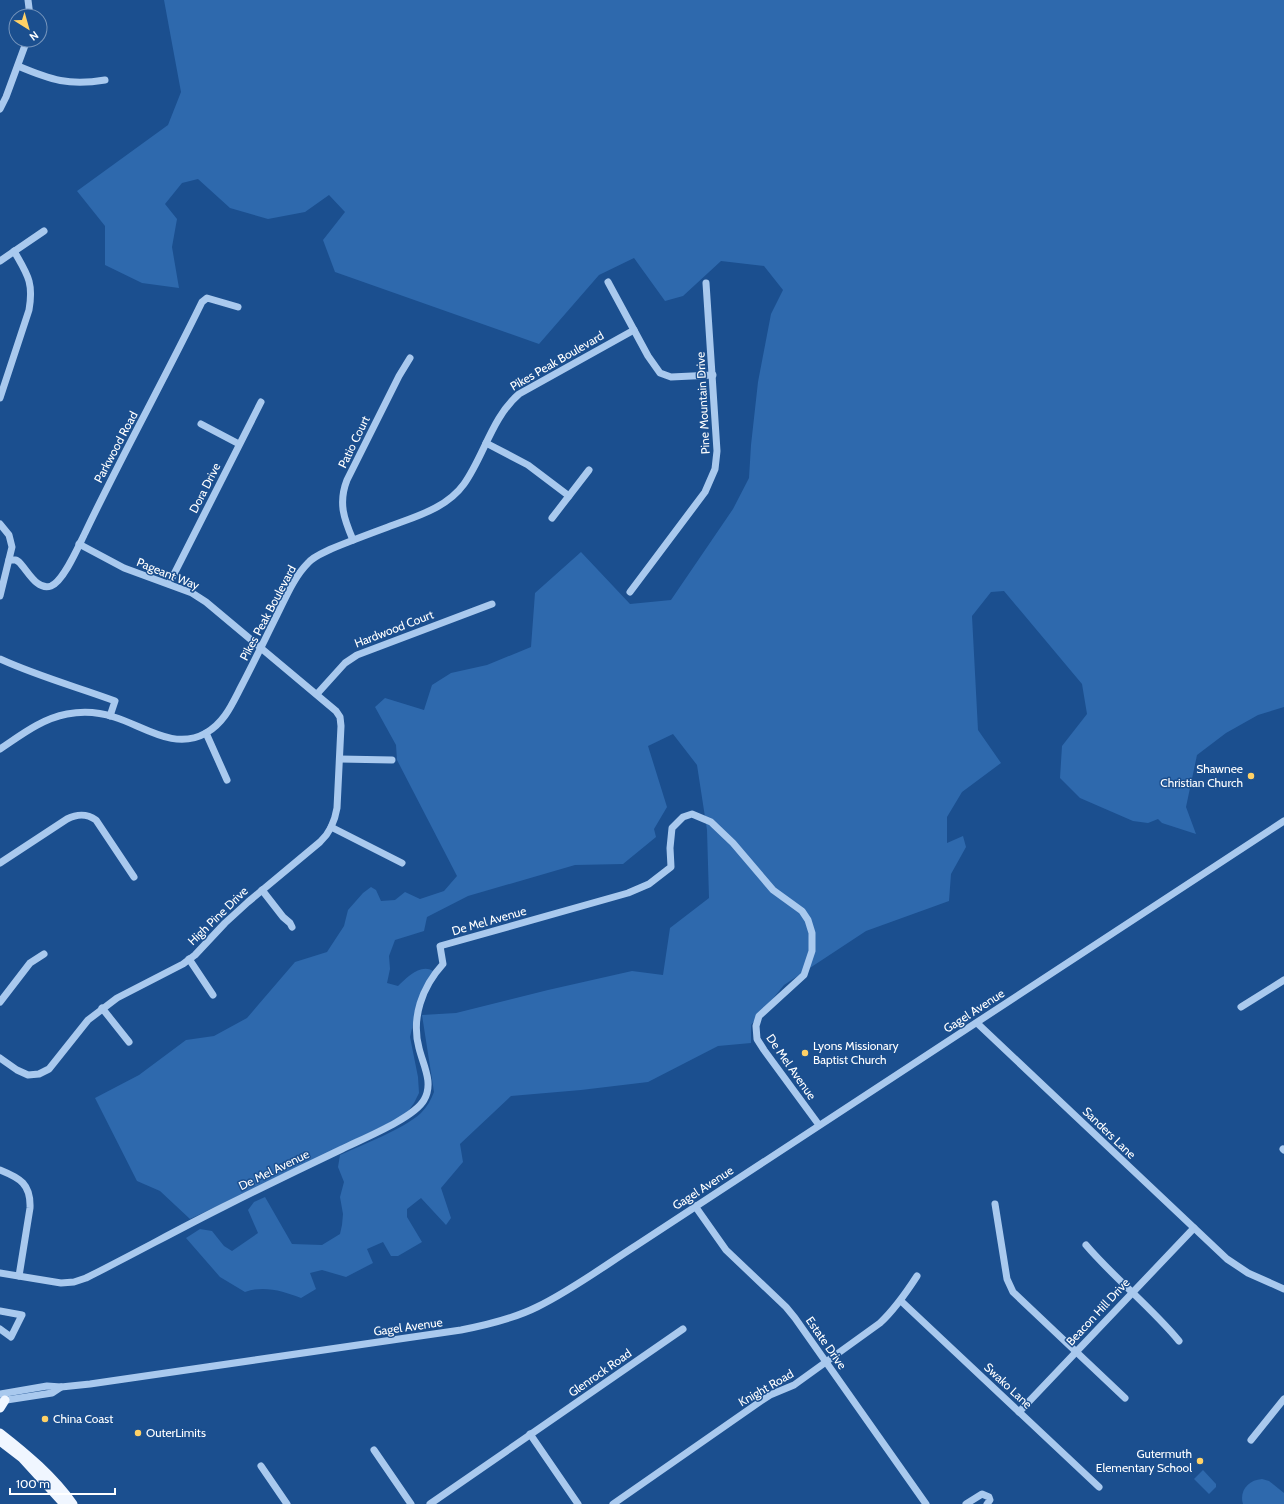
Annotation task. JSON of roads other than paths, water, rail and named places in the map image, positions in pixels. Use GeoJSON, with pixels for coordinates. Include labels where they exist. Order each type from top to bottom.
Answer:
{"type":"FeatureCollection","features":[{"type":"Feature","properties":{"kind":"main road"},"geometry":{"type":"LineString","coordinates":[[0,1408],[2,1398]]}},
{"type":"Feature","properties":{"kind":"main road"},"geometry":{"type":"LineString","coordinates":[[0,1434],[18,1451],[50,1476],[73,1504]]}},
{"type":"Feature","properties":{"kind":"main road"},"geometry":{"type":"LineString","coordinates":[[18,1451],[64,1504]]}},
{"type":"Feature","properties":{"kind":"street"},"geometry":{"type":"LineString","coordinates":[[0,109],[24,48]]}},
{"type":"Feature","properties":{"kind":"street"},"geometry":{"type":"LineString","coordinates":[[18,66],[45,77],[64,82],[80,83],[105,80]]}},
{"type":"Feature","properties":{"kind":"street"},"geometry":{"type":"LineString","coordinates":[[0,261],[44,232]]}},
{"type":"Feature","properties":{"kind":"street"},"geometry":{"type":"LineString","coordinates":[[0,398],[29,310],[31,299],[29,278],[14,251]]}},
{"type":"Feature","properties":{"kind":"street"},"geometry":{"type":"LineString","coordinates":[[608,282],[656,369],[660,373],[671,378],[713,375]]}},
{"type":"Feature","properties":{"kind":"street","name":"Pine Mountain Drive"},"geometry":{"type":"LineString","coordinates":[[630,592],[700,499],[712,477],[716,464],[717,451],[713,375],[706,283]]}},
{"type":"Feature","properties":{"kind":"street","name":"Parkwood Road"},"geometry":{"type":"LineString","coordinates":[[9,560],[16,560],[19,562],[37,583],[42,586],[50,586],[58,581],[79,544],[202,302],[207,298],[238,307]]}},
{"type":"Feature","properties":{"kind":"street","name":"Pikes Peak Boulevard"},"geometry":{"type":"LineString","coordinates":[[0,749],[37,725],[55,716],[76,712],[93,712],[110,716],[165,738],[190,739],[206,733],[225,717],[298,576],[308,563],[320,554],[352,540],[423,514],[446,502],[463,485],[508,405],[519,394],[634,330]]}},
{"type":"Feature","properties":{"kind":"street","name":"Patio Court"},"geometry":{"type":"LineString","coordinates":[[352,540],[342,505],[343,493],[347,480],[410,358]]}},
{"type":"Feature","properties":{"kind":"street","name":"Dora Drive"},"geometry":{"type":"LineString","coordinates":[[169,584],[261,402]]}},
{"type":"Feature","properties":{"kind":"street"},"geometry":{"type":"LineString","coordinates":[[201,424],[239,444]]}},
{"type":"Feature","properties":{"kind":"street"},"geometry":{"type":"LineString","coordinates":[[486,443],[528,465],[569,496]]}},
{"type":"Feature","properties":{"kind":"street"},"geometry":{"type":"LineString","coordinates":[[552,518],[589,470]]}},
{"type":"Feature","properties":{"kind":"street"},"geometry":{"type":"LineString","coordinates":[[0,524],[9,535],[11,541],[9,560],[0,596]]}},
{"type":"Feature","properties":{"kind":"street","name":"Pageant Way"},"geometry":{"type":"LineString","coordinates":[[79,544],[124,568],[192,593],[206,602],[317,694]]}},
{"type":"Feature","properties":{"kind":"street","name":"Hardwood Court"},"geometry":{"type":"LineString","coordinates":[[317,694],[345,663],[356,655],[492,604]]}},
{"type":"Feature","properties":{"kind":"street"},"geometry":{"type":"LineString","coordinates":[[0,659],[47,678],[71,684],[115,701],[110,716]]}},
{"type":"Feature","properties":{"kind":"street","name":"High Pine Drive"},"geometry":{"type":"LineString","coordinates":[[0,1058],[23,1073],[34,1075],[45,1072],[54,1066],[88,1020],[102,1008],[117,998],[184,964],[225,923],[328,834],[336,816],[337,808],[341,726],[340,717],[336,711],[317,694]]}},
{"type":"Feature","properties":{"kind":"street"},"geometry":{"type":"LineString","coordinates":[[206,733],[227,780]]}},
{"type":"Feature","properties":{"kind":"street"},"geometry":{"type":"LineString","coordinates":[[340,759],[392,760]]}},
{"type":"Feature","properties":{"kind":"street","name":"De Mel Avenue"},"geometry":{"type":"LineString","coordinates":[[0,1273],[61,1283],[74,1282],[86,1278],[222,1208],[378,1131],[413,1111],[425,1099],[429,1088],[427,1074],[417,1039],[416,1025],[418,1010],[425,990],[434,974],[442,964],[440,946],[628,893],[649,884],[671,868],[670,848],[672,828],[684,817],[692,814],[711,822],[733,843],[773,890],[802,911],[808,920],[812,933],[812,951],[804,975],[765,1010],[760,1016],[756,1026],[757,1039],[764,1050],[819,1125]]}},
{"type":"Feature","properties":{"kind":"street"},"geometry":{"type":"LineString","coordinates":[[0,863],[67,819],[73,816],[84,815],[92,817],[96,820],[134,877]]}},
{"type":"Feature","properties":{"kind":"street","name":"Gagel Avenue"},"geometry":{"type":"LineString","coordinates":[[2,1398],[52,1393],[61,1387],[461,1330],[503,1321],[522,1314],[548,1301],[695,1206],[1284,821]]}},
{"type":"Feature","properties":{"kind":"street"},"geometry":{"type":"LineString","coordinates":[[331,827],[402,863]]}},
{"type":"Feature","properties":{"kind":"street"},"geometry":{"type":"LineString","coordinates":[[262,890],[292,927]]}},
{"type":"Feature","properties":{"kind":"street"},"geometry":{"type":"LineString","coordinates":[[0,1002],[30,963],[44,954]]}},
{"type":"Feature","properties":{"kind":"street"},"geometry":{"type":"LineString","coordinates":[[189,959],[213,995]]}},
{"type":"Feature","properties":{"kind":"street"},"geometry":{"type":"LineString","coordinates":[[1241,1008],[1284,980]]}},
{"type":"Feature","properties":{"kind":"street"},"geometry":{"type":"LineString","coordinates":[[102,1008],[129,1042]]}},
{"type":"Feature","properties":{"kind":"street","name":"Sanders Lane"},"geometry":{"type":"LineString","coordinates":[[977,1023],[1226,1259],[1248,1273],[1284,1289]]}},
{"type":"Feature","properties":{"kind":"street"},"geometry":{"type":"LineString","coordinates":[[0,1170],[15,1176],[24,1183],[30,1197],[30,1208],[19,1276]]}},
{"type":"Feature","properties":{"kind":"street"},"geometry":{"type":"LineString","coordinates":[[994,1204],[1007,1279],[1010,1288],[1017,1297],[1125,1398]]}},
{"type":"Feature","properties":{"kind":"street","name":"Estate Drive"},"geometry":{"type":"LineString","coordinates":[[695,1206],[726,1250],[786,1307],[926,1504]]}},
{"type":"Feature","properties":{"kind":"street","name":"Beacon Hill Drive"},"geometry":{"type":"LineString","coordinates":[[1019,1412],[1194,1228]]}},
{"type":"Feature","properties":{"kind":"street"},"geometry":{"type":"LineString","coordinates":[[1086,1246],[1167,1326],[1179,1341]]}},
{"type":"Feature","properties":{"kind":"street","name":"Knight Road"},"geometry":{"type":"LineString","coordinates":[[613,1504],[770,1395],[794,1385],[880,1323],[901,1301],[917,1276]]}},
{"type":"Feature","properties":{"kind":"street","name":"Swako Lane"},"geometry":{"type":"LineString","coordinates":[[901,1301],[1099,1487]]}},
{"type":"Feature","properties":{"kind":"street"},"geometry":{"type":"LineString","coordinates":[[0,1311],[22,1315],[11,1337],[0,1329]]}},
{"type":"Feature","properties":{"kind":"street","name":"Glenrock Road"},"geometry":{"type":"LineString","coordinates":[[430,1504],[683,1329]]}},
{"type":"Feature","properties":{"kind":"street"},"geometry":{"type":"LineString","coordinates":[[1251,1440],[1284,1398]]}},
{"type":"Feature","properties":{"kind":"street"},"geometry":{"type":"LineString","coordinates":[[530,1434],[578,1504]]}},
{"type":"Feature","properties":{"kind":"street"},"geometry":{"type":"LineString","coordinates":[[374,1450],[411,1504]]}},
{"type":"Feature","properties":{"kind":"street"},"geometry":{"type":"LineString","coordinates":[[260,1466],[287,1504]]}},
{"type":"Feature","properties":{"kind":"street"},"geometry":{"type":"LineString","coordinates":[[966,1504],[982,1494],[990,1500],[987,1504]]}},
{"type":"Feature","properties":{"kind":"place","name":"Shawnee Christian Church"},"geometry":{"type":"Point","coordinates":[1251,776]}},
{"type":"Feature","properties":{"kind":"place","name":"Lyons Missionary Baptist Church"},"geometry":{"type":"Point","coordinates":[805,1053]}},
{"type":"Feature","properties":{"kind":"place","name":"China Coast"},"geometry":{"type":"Point","coordinates":[45,1419]}},
{"type":"Feature","properties":{"kind":"place","name":"OuterLimits"},"geometry":{"type":"Point","coordinates":[138,1433]}},
{"type":"Feature","properties":{"kind":"place","name":"Gutermuth Elementary School"},"geometry":{"type":"Point","coordinates":[1200,1461]}}]}
